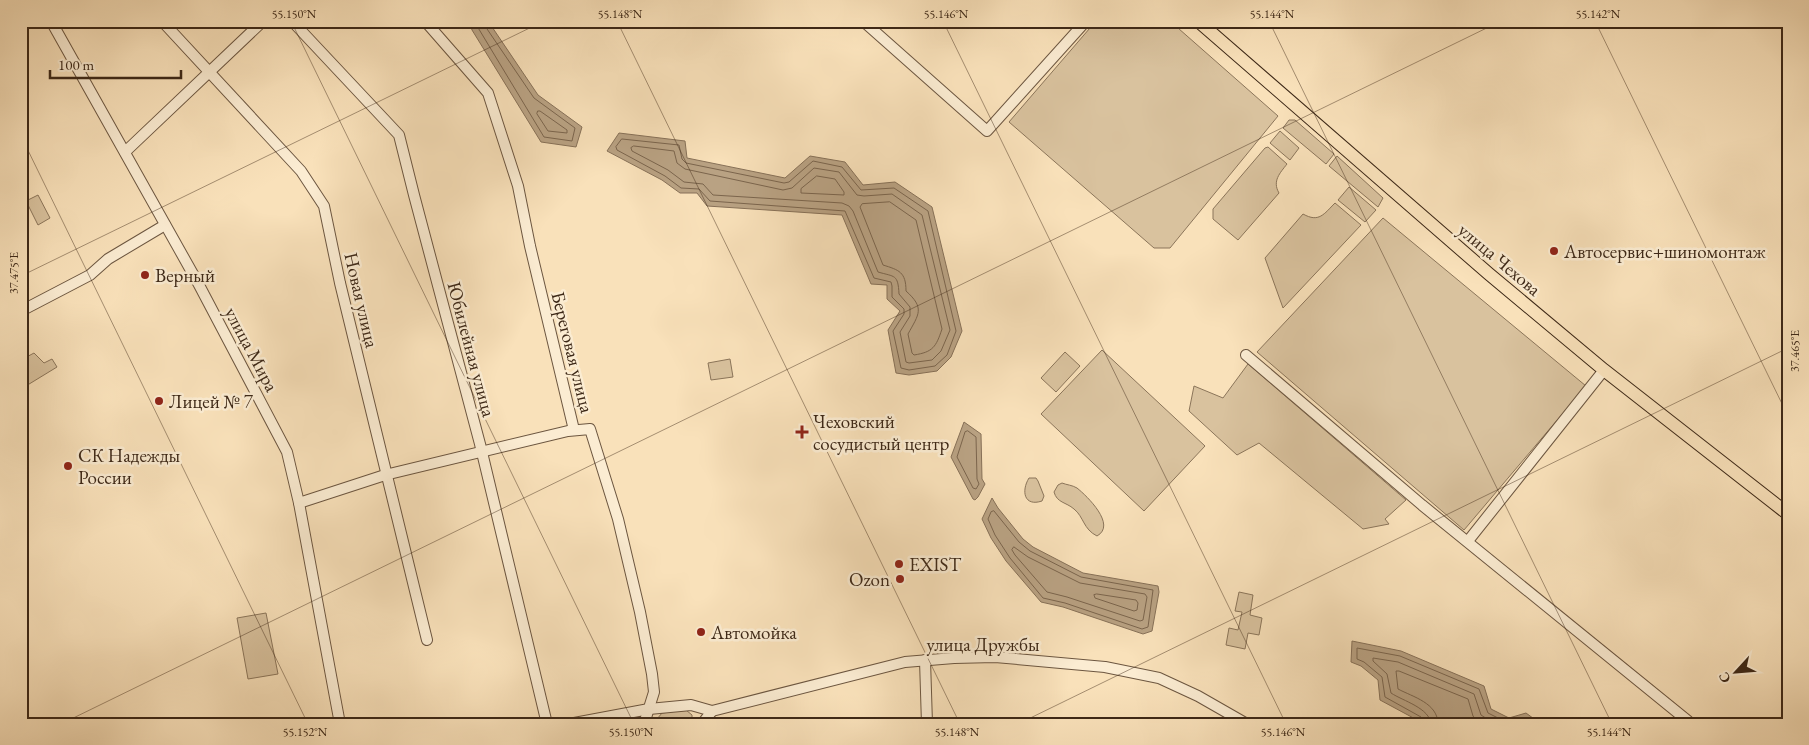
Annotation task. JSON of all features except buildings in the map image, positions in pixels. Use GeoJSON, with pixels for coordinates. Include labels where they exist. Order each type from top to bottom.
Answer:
{"type":"FeatureCollection","features":[{"type":"Feature","properties":{"kind":"main road","name":"улица Чехова"},"geometry":{"type":"LineString","coordinates":[[1198,21],[1439,231],[1604,370],[1788,514]]}},
{"type":"Feature","properties":{"kind":"street","name":"улица Мира"},"geometry":{"type":"LineString","coordinates":[[51,21],[198,283],[287,452],[299,503],[340,724]]}},
{"type":"Feature","properties":{"kind":"street","name":"Новая улица"},"geometry":{"type":"LineString","coordinates":[[162,21],[301,171],[324,206],[340,284],[427,640]]}},
{"type":"Feature","properties":{"kind":"street"},"geometry":{"type":"LineString","coordinates":[[125,152],[263,21]]}},
{"type":"Feature","properties":{"kind":"street","name":"Юбилейная улица"},"geometry":{"type":"LineString","coordinates":[[292,21],[399,135],[481,452],[548,724]]}},
{"type":"Feature","properties":{"kind":"street","name":"Береговая улица"},"geometry":{"type":"LineString","coordinates":[[425,21],[488,93],[518,186],[530,246],[574,430],[590,429],[618,519],[640,612],[654,692],[644,724]]}},
{"type":"Feature","properties":{"kind":"street"},"geometry":{"type":"LineString","coordinates":[[863,21],[986,131],[1086,21]]}},
{"type":"Feature","properties":{"kind":"street"},"geometry":{"type":"LineString","coordinates":[[21,311],[90,275],[108,259],[165,225]]}},
{"type":"Feature","properties":{"kind":"street"},"geometry":{"type":"LineString","coordinates":[[1246,355],[1422,505],[1690,724]]}},
{"type":"Feature","properties":{"kind":"street"},"geometry":{"type":"LineString","coordinates":[[1468,541],[1604,370]]}},
{"type":"Feature","properties":{"kind":"street"},"geometry":{"type":"LineString","coordinates":[[299,503],[386,475],[574,430]]}},
{"type":"Feature","properties":{"kind":"street","name":"улица Дружбы"},"geometry":{"type":"LineString","coordinates":[[569,724],[614,721],[649,709],[692,705],[712,711],[905,662],[995,657],[1105,667],[1159,678],[1206,699],[1248,724]]}},
{"type":"Feature","properties":{"kind":"street"},"geometry":{"type":"LineString","coordinates":[[925,660],[927,724]]}},
{"type":"Feature","properties":{"kind":"street"},"geometry":{"type":"LineString","coordinates":[[702,724],[712,711]]}},
{"type":"Feature","properties":{"kind":"shaded area"},"geometry":{"type":"Polygon","coordinates":[[[1096,21],[1170,21],[1278,116],[1170,248],[1154,248],[1009,122],[1096,21]]]}},
{"type":"Feature","properties":{"kind":"shaded area"},"geometry":{"type":"Polygon","coordinates":[[[1289,120],[1295,120],[1334,154],[1326,164],[1283,128],[1289,120]]]}},
{"type":"Feature","properties":{"kind":"shaded area"},"geometry":{"type":"Polygon","coordinates":[[[1280,131],[1299,148],[1290,160],[1270,143],[1280,131]]]}},
{"type":"Feature","properties":{"kind":"shaded area"},"geometry":{"type":"Polygon","coordinates":[[[1268,147],[1287,164],[1277,181],[1276,185],[1279,193],[1238,240],[1213,219],[1213,209],[1265,148],[1268,147]]]}},
{"type":"Feature","properties":{"kind":"shaded area"},"geometry":{"type":"Polygon","coordinates":[[[1337,156],[1383,198],[1378,207],[1329,166],[1337,156]]]}},
{"type":"Feature","properties":{"kind":"shaded area"},"geometry":{"type":"Polygon","coordinates":[[[1349,187],[1376,210],[1365,222],[1338,200],[1349,187]]]}},
{"type":"Feature","properties":{"kind":"shaded area"},"geometry":{"type":"Polygon","coordinates":[[[38,195],[50,218],[38,225],[26,201],[38,195]]]}},
{"type":"Feature","properties":{"kind":"shaded area"},"geometry":{"type":"Polygon","coordinates":[[[1335,203],[1361,225],[1283,308],[1265,258],[1303,214],[1313,218],[1321,216],[1335,203]]]}},
{"type":"Feature","properties":{"kind":"shaded area"},"geometry":{"type":"Polygon","coordinates":[[[1383,218],[1586,386],[1464,530],[1257,352],[1383,218]]]}},
{"type":"Feature","properties":{"kind":"shaded area"},"geometry":{"type":"Polygon","coordinates":[[[1102,350],[1205,446],[1144,511],[1041,414],[1102,350]]]}},
{"type":"Feature","properties":{"kind":"shaded area"},"geometry":{"type":"Polygon","coordinates":[[[1065,352],[1080,366],[1056,392],[1041,378],[1065,352]]]}},
{"type":"Feature","properties":{"kind":"shaded area"},"geometry":{"type":"Polygon","coordinates":[[[34,353],[44,363],[52,359],[57,367],[21,389],[21,360],[34,353]]]}},
{"type":"Feature","properties":{"kind":"shaded area"},"geometry":{"type":"Polygon","coordinates":[[[730,359],[733,377],[711,380],[708,363],[730,359]]]}},
{"type":"Feature","properties":{"kind":"shaded area"},"geometry":{"type":"Polygon","coordinates":[[[1248,364],[1406,500],[1385,519],[1389,524],[1363,529],[1259,443],[1237,455],[1189,411],[1194,386],[1223,398],[1248,364]]]}},
{"type":"Feature","properties":{"kind":"shaded area"},"geometry":{"type":"Polygon","coordinates":[[[1029,478],[1036,478],[1038,481],[1044,496],[1042,501],[1031,502],[1026,497],[1025,488],[1029,478]]]}},
{"type":"Feature","properties":{"kind":"shaded area"},"geometry":{"type":"Polygon","coordinates":[[[1062,483],[1077,488],[1098,511],[1104,525],[1102,531],[1097,536],[1089,530],[1077,512],[1055,496],[1054,492],[1058,485],[1062,483]]]}},
{"type":"Feature","properties":{"kind":"shaded area"},"geometry":{"type":"Polygon","coordinates":[[[1239,592],[1253,595],[1250,615],[1262,618],[1259,635],[1248,633],[1245,649],[1226,645],[1229,628],[1238,630],[1242,612],[1235,611],[1239,592]]]}},
{"type":"Feature","properties":{"kind":"shaded area"},"geometry":{"type":"Polygon","coordinates":[[[266,613],[278,674],[248,679],[237,618],[266,613]]]}},
{"type":"Feature","properties":{"kind":"shaded area"},"geometry":{"type":"Polygon","coordinates":[[[686,710],[692,715],[692,724],[658,724],[657,719],[662,713],[686,710]]]}},
{"type":"Feature","properties":{"kind":"water"},"geometry":{"type":"Polygon","coordinates":[[[469,21],[488,21],[538,95],[582,127],[576,147],[541,142],[472,30],[469,21]]]}},
{"type":"Feature","properties":{"kind":"water"},"geometry":{"type":"Polygon","coordinates":[[[619,133],[685,141],[687,158],[785,178],[810,156],[845,162],[863,185],[895,182],[932,207],[962,331],[951,357],[937,371],[909,375],[896,373],[888,330],[900,311],[887,299],[887,285],[871,284],[842,215],[707,206],[697,193],[680,193],[662,180],[607,151],[619,133]]]}},
{"type":"Feature","properties":{"kind":"water"},"geometry":{"type":"Polygon","coordinates":[[[964,422],[981,434],[982,479],[985,484],[975,500],[951,457],[964,422]]]}},
{"type":"Feature","properties":{"kind":"water"},"geometry":{"type":"Polygon","coordinates":[[[992,498],[1023,539],[1033,547],[1083,573],[1158,586],[1159,592],[1152,631],[1143,634],[1063,607],[1041,602],[1006,561],[991,538],[982,519],[992,498]]]}},
{"type":"Feature","properties":{"kind":"water"},"geometry":{"type":"Polygon","coordinates":[[[1352,641],[1401,651],[1484,686],[1491,709],[1509,718],[1526,713],[1541,724],[1421,724],[1419,721],[1380,700],[1378,680],[1361,666],[1351,662],[1352,641]]]}},
{"type":"Feature","properties":{"kind":"place","name":"Автосервис+шиномонтаж"},"geometry":{"type":"Point","coordinates":[1554,251]}},
{"type":"Feature","properties":{"kind":"place","name":"Верный"},"geometry":{"type":"Point","coordinates":[145,275]}},
{"type":"Feature","properties":{"kind":"place","name":"Лицей № 7"},"geometry":{"type":"Point","coordinates":[159,401]}},
{"type":"Feature","properties":{"kind":"place","name":"Чеховский сосудистый центр"},"geometry":{"type":"Point","coordinates":[802,432]}},
{"type":"Feature","properties":{"kind":"place","name":"СК Надежды России"},"geometry":{"type":"Point","coordinates":[68,466]}},
{"type":"Feature","properties":{"kind":"place","name":"EXIST"},"geometry":{"type":"Point","coordinates":[899,564]}},
{"type":"Feature","properties":{"kind":"place","name":"Ozon"},"geometry":{"type":"Point","coordinates":[900,579]}},
{"type":"Feature","properties":{"kind":"place","name":"Автомойка"},"geometry":{"type":"Point","coordinates":[701,632]}}]}
